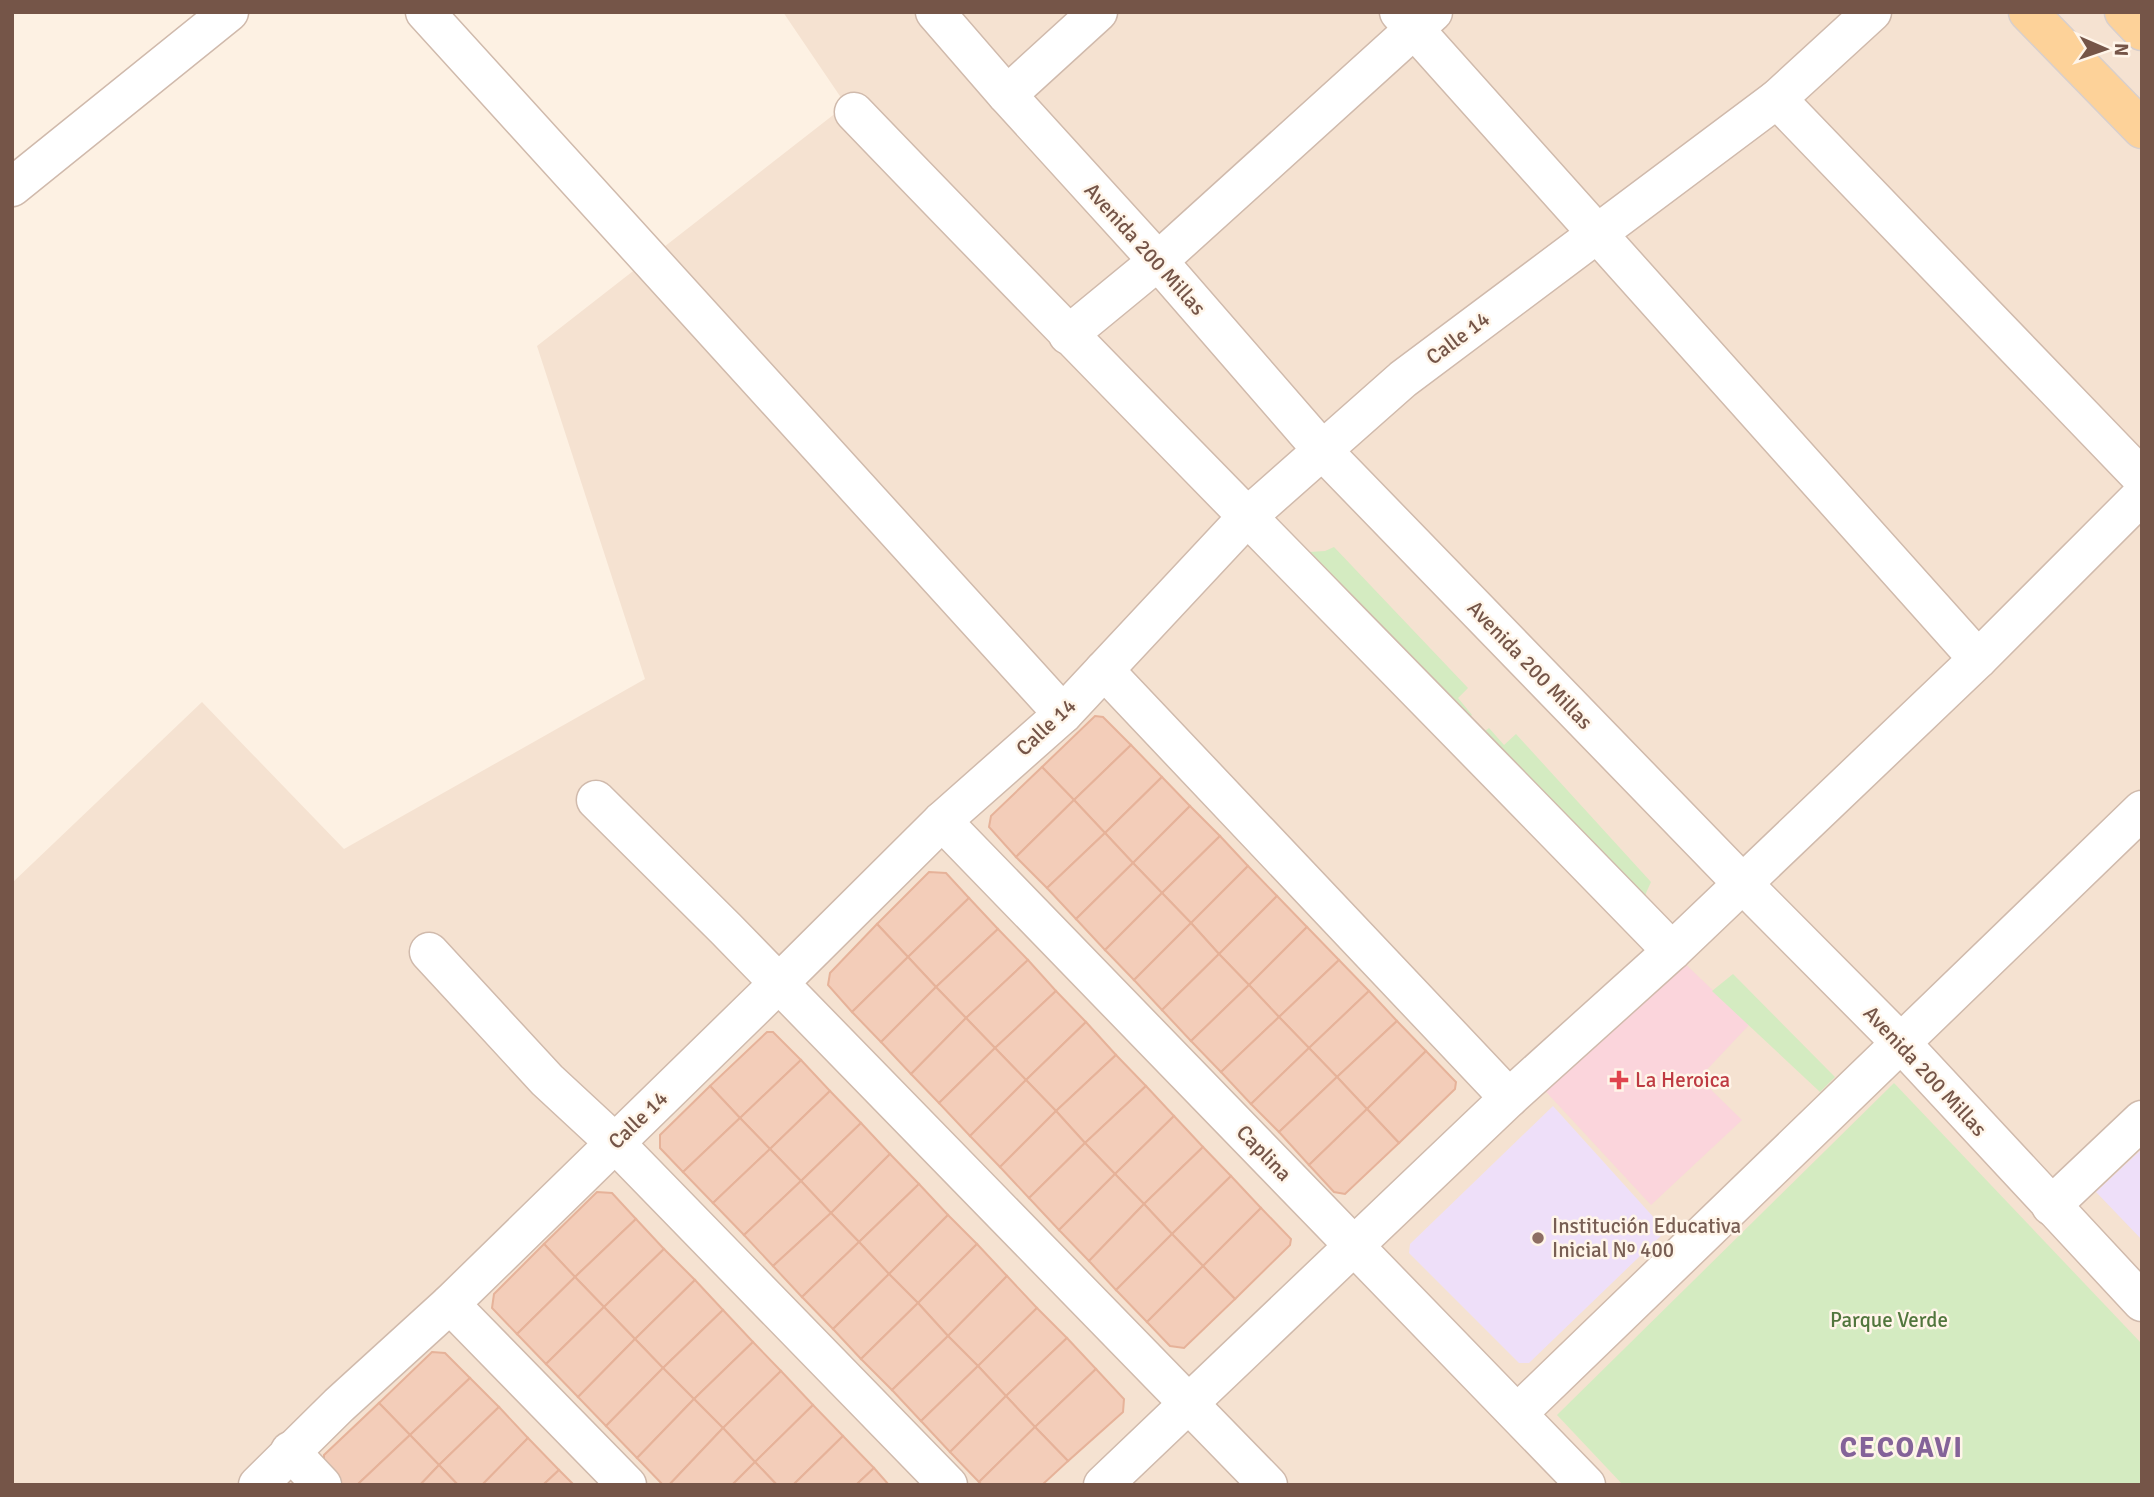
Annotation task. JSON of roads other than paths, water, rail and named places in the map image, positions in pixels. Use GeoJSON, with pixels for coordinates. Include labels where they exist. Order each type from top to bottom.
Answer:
{"type":"FeatureCollection","features":[{"type":"Feature","properties":{"kind":"main road"},"geometry":{"type":"LineString","coordinates":[[2028,12],[2142,129]]}},
{"type":"Feature","properties":{"kind":"main road"},"geometry":{"type":"LineString","coordinates":[[2124,12],[2142,31]]}},
{"type":"Feature","properties":{"kind":"street"},"geometry":{"type":"LineString","coordinates":[[12,187],[229,12]]}},
{"type":"Feature","properties":{"kind":"street"},"geometry":{"type":"LineString","coordinates":[[425,12],[1063,714]]}},
{"type":"Feature","properties":{"kind":"street","name":"Avenida 200 Millas"},"geometry":{"type":"LineString","coordinates":[[935,12],[1158,261],[1323,451],[1902,1044],[2142,1302]]}},
{"type":"Feature","properties":{"kind":"street"},"geometry":{"type":"LineString","coordinates":[[1007,95],[1098,12]]}},
{"type":"Feature","properties":{"kind":"street","name":"Calle 14"},"geometry":{"type":"LineString","coordinates":[[258,1485],[290,1451],[450,1304],[942,821],[1063,714],[1248,516],[1403,379],[1777,99],[1871,12]]}},
{"type":"Feature","properties":{"kind":"street"},"geometry":{"type":"LineString","coordinates":[[1068,335],[1158,261],[1415,18],[1597,233],[1978,659]]}},
{"type":"Feature","properties":{"kind":"street"},"geometry":{"type":"LineString","coordinates":[[1777,99],[2142,478]]}},
{"type":"Feature","properties":{"kind":"street"},"geometry":{"type":"LineString","coordinates":[[854,113],[1672,951]]}},
{"type":"Feature","properties":{"kind":"street"},"geometry":{"type":"LineString","coordinates":[[1103,1485],[1509,1098],[1743,884],[1978,659],[2142,495]]}},
{"type":"Feature","properties":{"kind":"street"},"geometry":{"type":"LineString","coordinates":[[1104,670],[1509,1098]]}},
{"type":"Feature","properties":{"kind":"street"},"geometry":{"type":"LineString","coordinates":[[596,800],[779,983],[1268,1485]]}},
{"type":"Feature","properties":{"kind":"street"},"geometry":{"type":"LineString","coordinates":[[1518,1413],[2142,810]]}},
{"type":"Feature","properties":{"kind":"street","name":"Caplina"},"geometry":{"type":"LineString","coordinates":[[942,821],[1586,1485]]}},
{"type":"Feature","properties":{"kind":"street"},"geometry":{"type":"LineString","coordinates":[[429,952],[547,1080],[615,1143],[948,1485]]}},
{"type":"Feature","properties":{"kind":"street"},"geometry":{"type":"LineString","coordinates":[[2051,1206],[2142,1120]]}},
{"type":"Feature","properties":{"kind":"street"},"geometry":{"type":"LineString","coordinates":[[450,1304],[627,1485]]}},
{"type":"Feature","properties":{"kind":"street"},"geometry":{"type":"LineString","coordinates":[[290,1451],[322,1485]]}},
{"type":"Feature","properties":{"kind":"place","name":"La Heroica"},"geometry":{"type":"Point","coordinates":[1619,1080]}},
{"type":"Feature","properties":{"kind":"place","name":"Institución Educativa Inicial Nº 400"},"geometry":{"type":"Point","coordinates":[1538,1238]}},
{"type":"Feature","properties":{"kind":"district","name":"CECOAVI"},"geometry":{"type":"Point","coordinates":[1902,1447]}},
{"type":"Feature","properties":{"kind":"park label","name":"Parque Verde"},"geometry":{"type":"Point","coordinates":[1889,1320]}}]}
